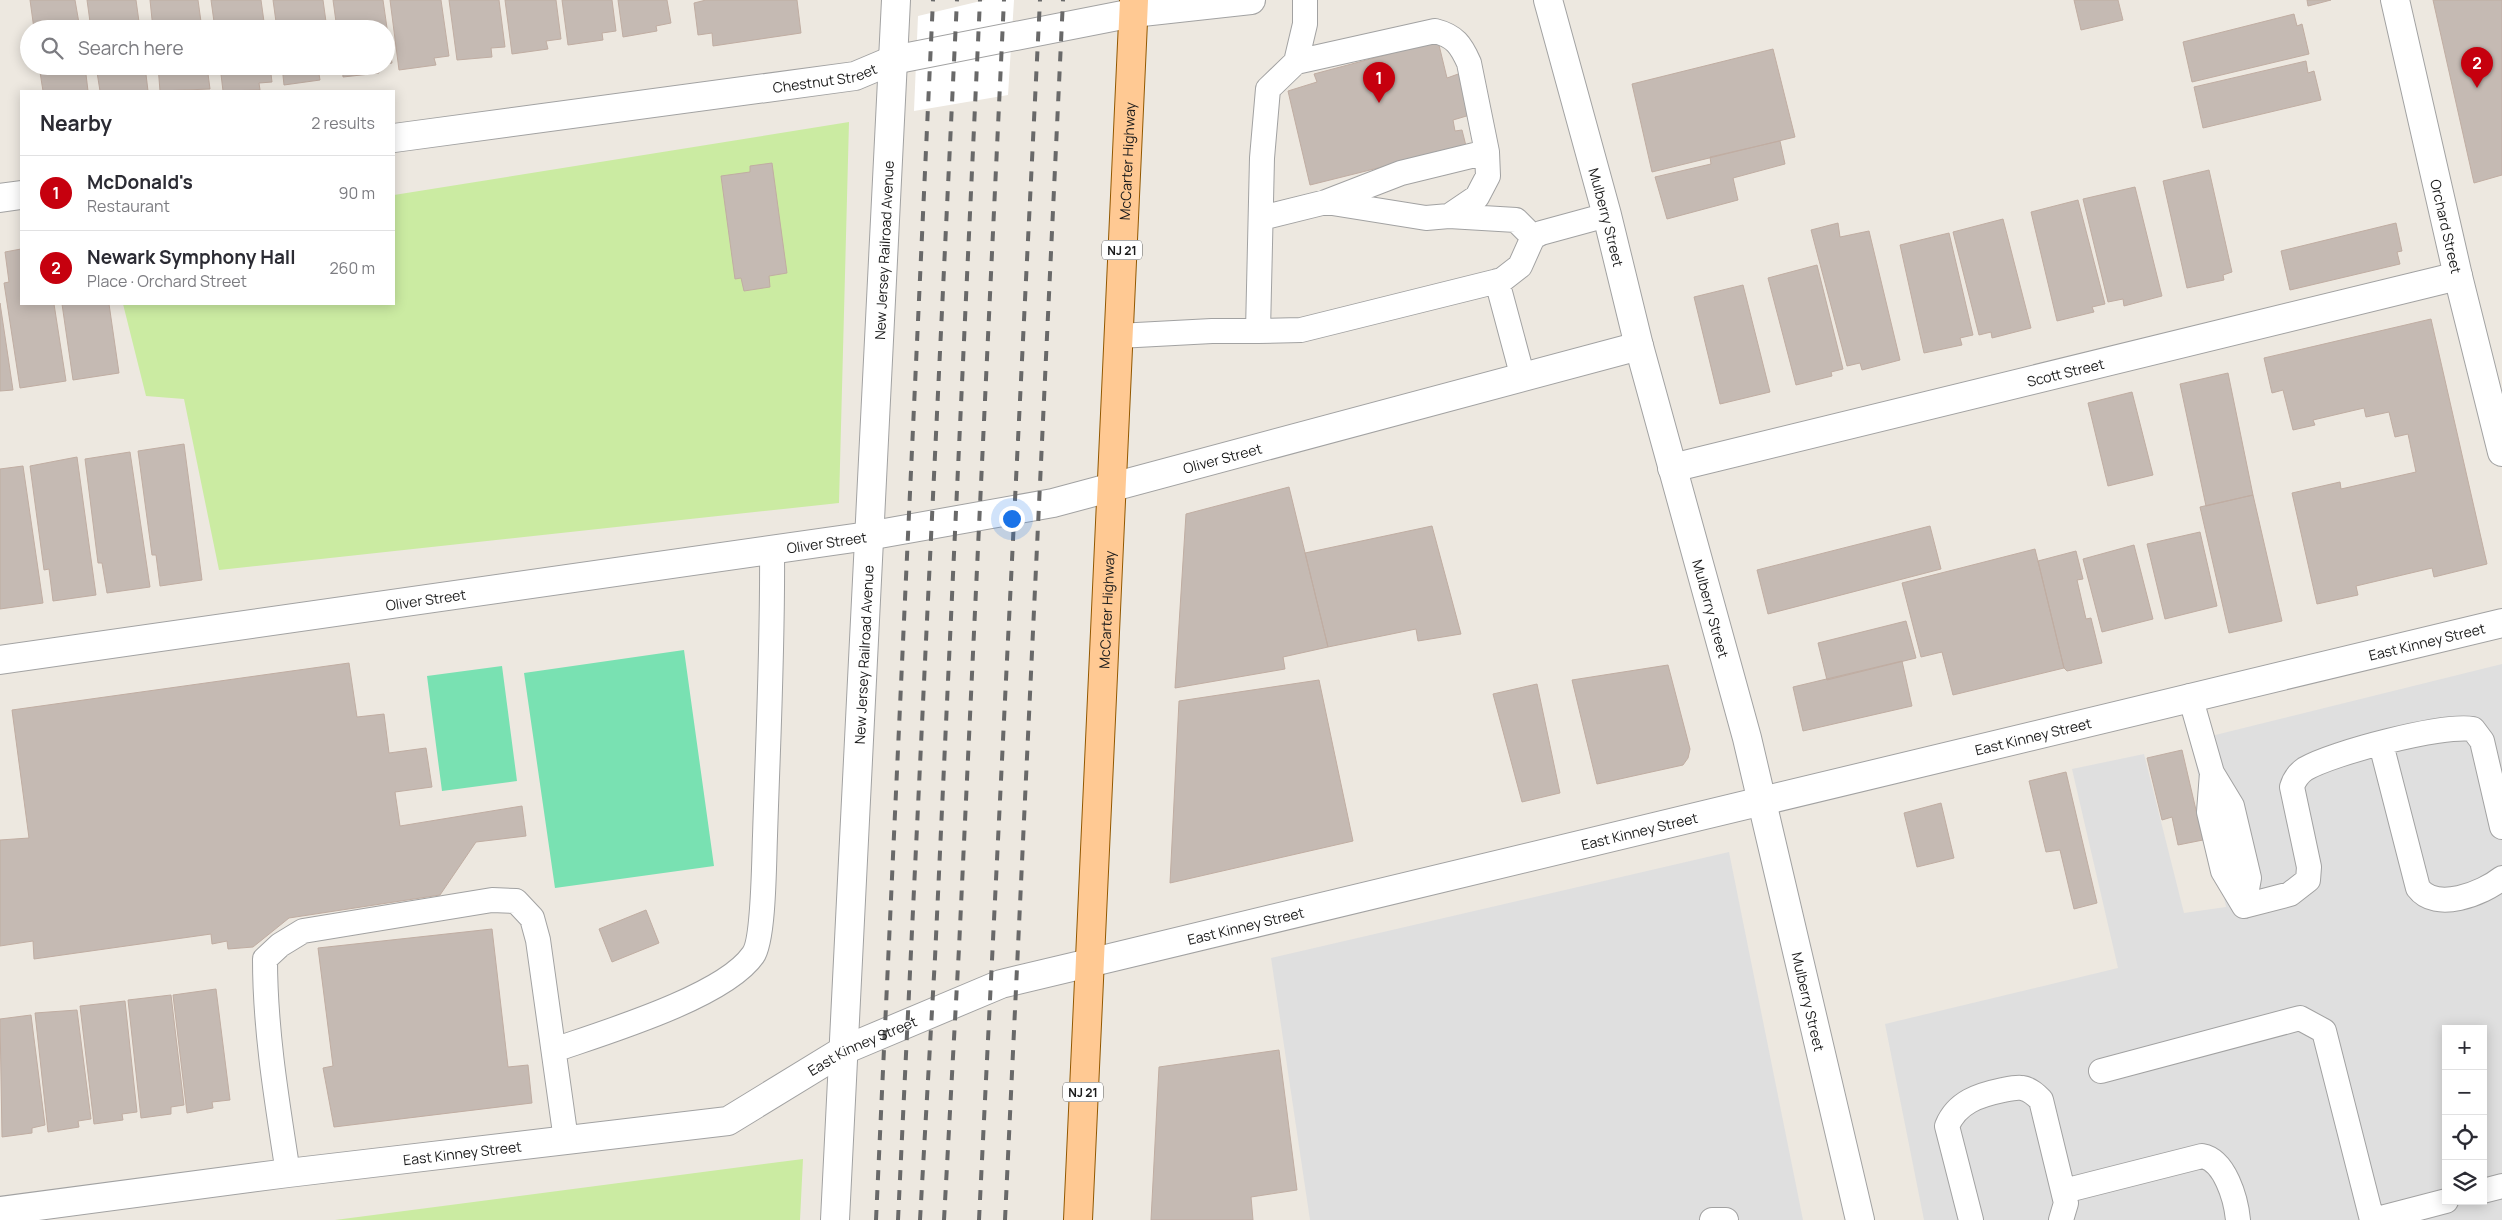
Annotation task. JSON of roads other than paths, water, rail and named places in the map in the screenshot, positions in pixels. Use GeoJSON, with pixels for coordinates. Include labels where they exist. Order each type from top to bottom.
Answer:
{"type":"FeatureCollection","features":[{"type":"Feature","properties":{"kind":"main road","name":"McCarter Highway"},"geometry":{"type":"LineString","coordinates":[[1078,1220],[1133,7]]}},
{"type":"Feature","properties":{"kind":"street","name":"New Jersey Railroad Avenue"},"geometry":{"type":"LineString","coordinates":[[835,1220],[896,0]]}},
{"type":"Feature","properties":{"kind":"street","name":"Chestnut Street"},"geometry":{"type":"LineString","coordinates":[[395,138],[855,76],[893,60],[1133,7],[1251,0]]}},
{"type":"Feature","properties":{"kind":"street","name":"Mulberry Street"},"geometry":{"type":"LineString","coordinates":[[1548,0],[1607,215],[1638,346],[1747,738],[1860,1220]]}},
{"type":"Feature","properties":{"kind":"street","name":"Orchard Street"},"geometry":{"type":"LineString","coordinates":[[2395,0],[2458,276],[2502,452]]}},
{"type":"Feature","properties":{"kind":"street"},"geometry":{"type":"LineString","coordinates":[[0,198],[20,195]]}},
{"type":"Feature","properties":{"kind":"street","name":"Scott Street"},"geometry":{"type":"LineString","coordinates":[[1672,468],[2458,276]]}},
{"type":"Feature","properties":{"kind":"street","name":"Oliver Street"},"geometry":{"type":"LineString","coordinates":[[0,660],[772,548],[868,536],[1053,503],[1638,346]]}},
{"type":"Feature","properties":{"kind":"street","name":"East Kinney Street"},"geometry":{"type":"LineString","coordinates":[[0,1211],[288,1173],[728,1120],[844,1050],[1001,984],[2190,696],[2502,623]]}},
{"type":"Feature","properties":{"kind":"lane"},"geometry":{"type":"LineString","coordinates":[[1296,62],[1305,24],[1305,0]]}},
{"type":"Feature","properties":{"kind":"lane"},"geometry":{"type":"LineString","coordinates":[[1258,331],[1262,158],[1268,89],[1296,62],[1435,31],[1450,35],[1464,52],[1469,63],[1486,152],[1488,176],[1477,196],[1450,216]]}},
{"type":"Feature","properties":{"kind":"lane"},"geometry":{"type":"LineString","coordinates":[[1262,218],[1326,202],[1401,173],[1486,152]]}},
{"type":"Feature","properties":{"kind":"lane"},"geometry":{"type":"LineString","coordinates":[[1326,202],[1426,218],[1450,216],[1516,220],[1532,237]]}},
{"type":"Feature","properties":{"kind":"lane"},"geometry":{"type":"LineString","coordinates":[[1118,336],[1212,330],[1301,330],[1497,281],[1512,274],[1520,266],[1532,237],[1540,233],[1607,215]]}},
{"type":"Feature","properties":{"kind":"lane"},"geometry":{"type":"LineString","coordinates":[[1497,281],[1523,378]]}},
{"type":"Feature","properties":{"kind":"lane"},"geometry":{"type":"LineString","coordinates":[[554,1050],[623,1027],[682,1003],[738,973],[755,954],[763,903],[773,604],[772,548]]}},
{"type":"Feature","properties":{"kind":"lane"},"geometry":{"type":"LineString","coordinates":[[2190,696],[2212,773],[2209,812],[2223,871],[2244,906],[2290,894],[2297,891],[2308,880],[2309,867],[2292,794],[2296,778],[2304,770],[2329,758],[2429,731],[2453,728],[2473,729],[2482,741],[2502,827]]}},
{"type":"Feature","properties":{"kind":"lane"},"geometry":{"type":"LineString","coordinates":[[2381,744],[2418,888],[2423,895],[2433,900],[2468,895],[2502,878]]}},
{"type":"Feature","properties":{"kind":"lane"},"geometry":{"type":"LineString","coordinates":[[288,1173],[276,1101],[264,959],[280,945],[303,931],[492,900],[516,901],[532,918],[538,940],[566,1140]]}},
{"type":"Feature","properties":{"kind":"lane"},"geometry":{"type":"LineString","coordinates":[[2101,1071],[2300,1018],[2324,1031],[2373,1220],[2442,1202]]}},
{"type":"Feature","properties":{"kind":"lane"},"geometry":{"type":"LineString","coordinates":[[1971,1220],[1947,1126],[1952,1114],[1962,1104],[1976,1098],[2022,1087],[2041,1100],[2064,1191],[2066,1203],[2061,1220]]}},
{"type":"Feature","properties":{"kind":"lane"},"geometry":{"type":"LineString","coordinates":[[2064,1191],[2202,1156],[2210,1157],[2222,1173],[2233,1195],[2238,1220]]}},
{"type":"Feature","properties":{"kind":"lane"},"geometry":{"type":"LineString","coordinates":[[2487,1190],[2502,1186]]}},
{"type":"Feature","properties":{"kind":"lane"},"geometry":{"type":"LineString","coordinates":[[1712,1220],[1726,1220]]}},
{"type":"Feature","properties":{"kind":"railway"},"geometry":{"type":"LineString","coordinates":[[876,1220],[933,0]]}},
{"type":"Feature","properties":{"kind":"railway"},"geometry":{"type":"LineString","coordinates":[[898,1220],[957,0]]}},
{"type":"Feature","properties":{"kind":"railway"},"geometry":{"type":"LineString","coordinates":[[920,1220],[935,958],[980,0]]}},
{"type":"Feature","properties":{"kind":"railway"},"geometry":{"type":"LineString","coordinates":[[944,1220],[959,948],[1004,0]]}},
{"type":"Feature","properties":{"kind":"railway"},"geometry":{"type":"LineString","coordinates":[[979,1220],[1040,0]]}},
{"type":"Feature","properties":{"kind":"railway"},"geometry":{"type":"LineString","coordinates":[[1005,1220],[1063,0]]}},
{"type":"Feature","properties":{"kind":"place","name":"Newark Symphony Hall"},"geometry":{"type":"Point","coordinates":[2477,88]}},
{"type":"Feature","properties":{"kind":"place","name":"McDonald's"},"geometry":{"type":"Point","coordinates":[1379,103]}}]}
